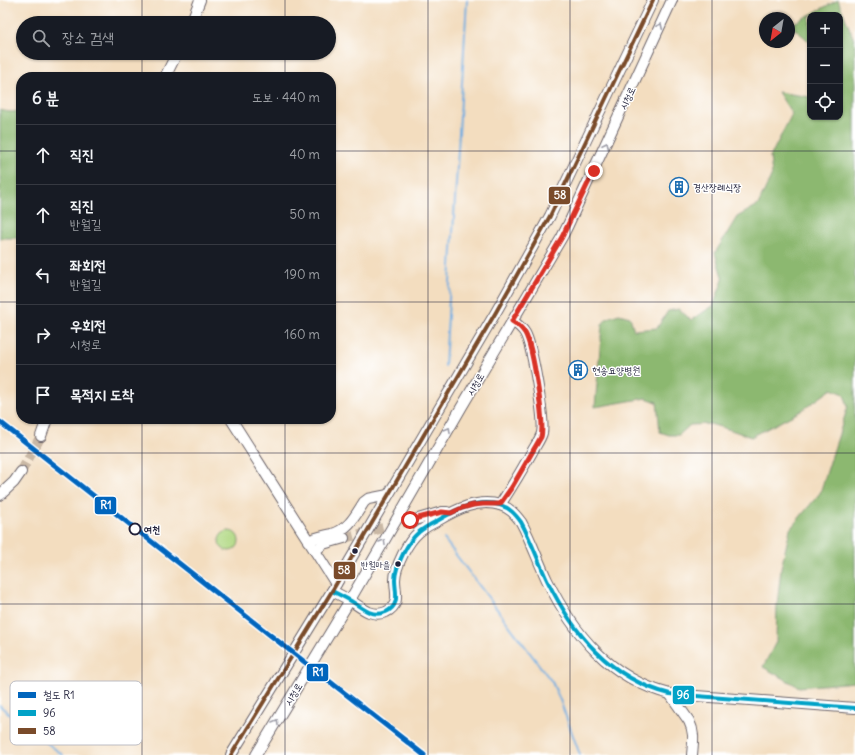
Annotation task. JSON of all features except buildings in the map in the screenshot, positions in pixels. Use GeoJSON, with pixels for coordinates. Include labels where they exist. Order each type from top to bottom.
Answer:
{"type":"FeatureCollection","features":[{"type":"Feature","properties":{"kind":"street"},"geometry":{"type":"LineString","coordinates":[[194,16],[200,0]]}},
{"type":"Feature","properties":{"kind":"street","name":"시청로"},"geometry":{"type":"LineString","coordinates":[[231,755],[334,587],[388,495],[445,392],[500,305],[550,216],[652,0]]}},
{"type":"Feature","properties":{"kind":"street","name":"시청로"},"geometry":{"type":"LineString","coordinates":[[256,755],[350,600],[568,225],[672,0]]}},
{"type":"Feature","properties":{"kind":"street"},"geometry":{"type":"LineString","coordinates":[[168,72],[174,60]]}},
{"type":"Feature","properties":{"kind":"street"},"geometry":{"type":"LineString","coordinates":[[500,504],[512,487],[541,437],[542,430],[538,392],[528,340],[523,330],[512,321]]}},
{"type":"Feature","properties":{"kind":"street"},"geometry":{"type":"LineString","coordinates":[[41,436],[45,424]]}},
{"type":"Feature","properties":{"kind":"street"},"geometry":{"type":"LineString","coordinates":[[234,424],[315,551],[334,587],[350,600],[369,612],[382,613],[390,610],[395,604],[395,580],[398,564],[408,545],[424,528],[451,513],[473,505],[500,504],[515,514]]}},
{"type":"Feature","properties":{"kind":"street"},"geometry":{"type":"LineString","coordinates":[[0,495],[14,482],[21,472]]}},
{"type":"Feature","properties":{"kind":"street"},"geometry":{"type":"LineString","coordinates":[[512,487],[509,500],[515,514],[525,528],[557,598],[580,634],[603,659],[624,674],[647,687],[670,694],[855,708]]}},
{"type":"Feature","properties":{"kind":"street"},"geometry":{"type":"LineString","coordinates":[[308,541],[315,537],[340,531],[350,523],[364,502],[368,499],[388,495]]}},
{"type":"Feature","properties":{"kind":"street"},"geometry":{"type":"LineString","coordinates":[[410,520],[442,512],[451,513]]}},
{"type":"Feature","properties":{"kind":"street"},"geometry":{"type":"LineString","coordinates":[[315,551],[323,544],[344,538]]}},
{"type":"Feature","properties":{"kind":"street"},"geometry":{"type":"LineString","coordinates":[[670,694],[691,725],[694,736],[692,755]]}},
{"type":"Feature","properties":{"kind":"green space"},"geometry":{"type":"Polygon","coordinates":[[[838,0],[843,12],[815,12],[838,0]]]}},
{"type":"Feature","properties":{"kind":"green space"},"geometry":{"type":"Polygon","coordinates":[[[843,12],[855,42],[855,682],[799,687],[763,667],[776,642],[777,605],[781,569],[790,529],[820,493],[848,406],[844,394],[832,389],[801,411],[751,437],[710,424],[690,425],[679,435],[669,435],[660,432],[657,402],[646,398],[595,407],[602,325],[607,318],[619,314],[630,317],[634,330],[657,328],[668,311],[679,309],[691,320],[713,306],[723,280],[715,253],[737,217],[758,205],[772,174],[770,157],[792,114],[778,92],[807,97],[807,120],[843,120],[843,12]]]}},
{"type":"Feature","properties":{"kind":"green space"},"geometry":{"type":"Polygon","coordinates":[[[807,16],[807,39],[795,29],[795,22],[807,16]]]}},
{"type":"Feature","properties":{"kind":"green space"},"geometry":{"type":"Polygon","coordinates":[[[0,110],[16,112],[16,238],[0,238],[0,110]]]}},
{"type":"Feature","properties":{"kind":"green space"},"geometry":{"type":"Polygon","coordinates":[[[229,531],[236,534],[239,541],[236,548],[229,551],[222,548],[219,541],[222,534],[229,531]]]}},
{"type":"Feature","properties":{"kind":"waterway"},"geometry":{"type":"LineString","coordinates":[[445,366],[467,0]]}},
{"type":"Feature","properties":{"kind":"waterway"},"geometry":{"type":"LineString","coordinates":[[444,539],[552,682],[580,755]]}},
{"type":"Feature","properties":{"kind":"waterway"},"geometry":{"type":"LineString","coordinates":[[0,706],[10,714]]}},
{"type":"Feature","properties":{"kind":"waterway"},"geometry":{"type":"LineString","coordinates":[[50,745],[63,755]]}},
{"type":"Feature","properties":{"kind":"tunnel"},"geometry":{"type":"LineString","coordinates":[[21,472],[41,436]]}},
{"type":"Feature","properties":{"kind":"tunnel"},"geometry":{"type":"LineString","coordinates":[[344,538],[411,521]]}},
{"type":"Feature","properties":{"kind":"railway"},"geometry":{"type":"LineString","coordinates":[[0,422],[424,755]]}},
{"type":"Feature","properties":{"kind":"rail line","name":"R1"},"geometry":{"type":"LineString","coordinates":[[0,422],[424,755]]}},
{"type":"Feature","properties":{"kind":"transit line","name":"58"},"geometry":{"type":"LineString","coordinates":[[231,755],[332,591],[496,312],[550,216],[653,0]]}},
{"type":"Feature","properties":{"kind":"transit line","name":"96"},"geometry":{"type":"LineString","coordinates":[[332,591],[369,612],[378,614],[386,612],[394,606],[396,598],[396,570],[403,554],[416,534],[430,524],[459,509],[475,504],[492,503],[507,508],[517,516],[528,536],[557,600],[569,618],[596,651],[629,677],[649,687],[670,694],[855,708]]}},
{"type":"Feature","properties":{"kind":"place","name":"경산장례식장"},"geometry":{"type":"Point","coordinates":[679,187]}},
{"type":"Feature","properties":{"kind":"place","name":"현송요양병원"},"geometry":{"type":"Point","coordinates":[578,370]}},
{"type":"Feature","properties":{"kind":"place","name":"여천"},"geometry":{"type":"Point","coordinates":[135,529]}},
{"type":"Feature","properties":{"kind":"place","name":"반월마을"},"geometry":{"type":"Point","coordinates":[398,564]}},
{"type":"Feature","properties":{"kind":"route"},"geometry":{"type":"LineString","coordinates":[[410,520],[442,512],[451,513],[473,505],[500,504],[512,487],[541,437],[542,425],[538,392],[529,346],[523,330],[512,321],[562,237],[594,171]]}}]}
